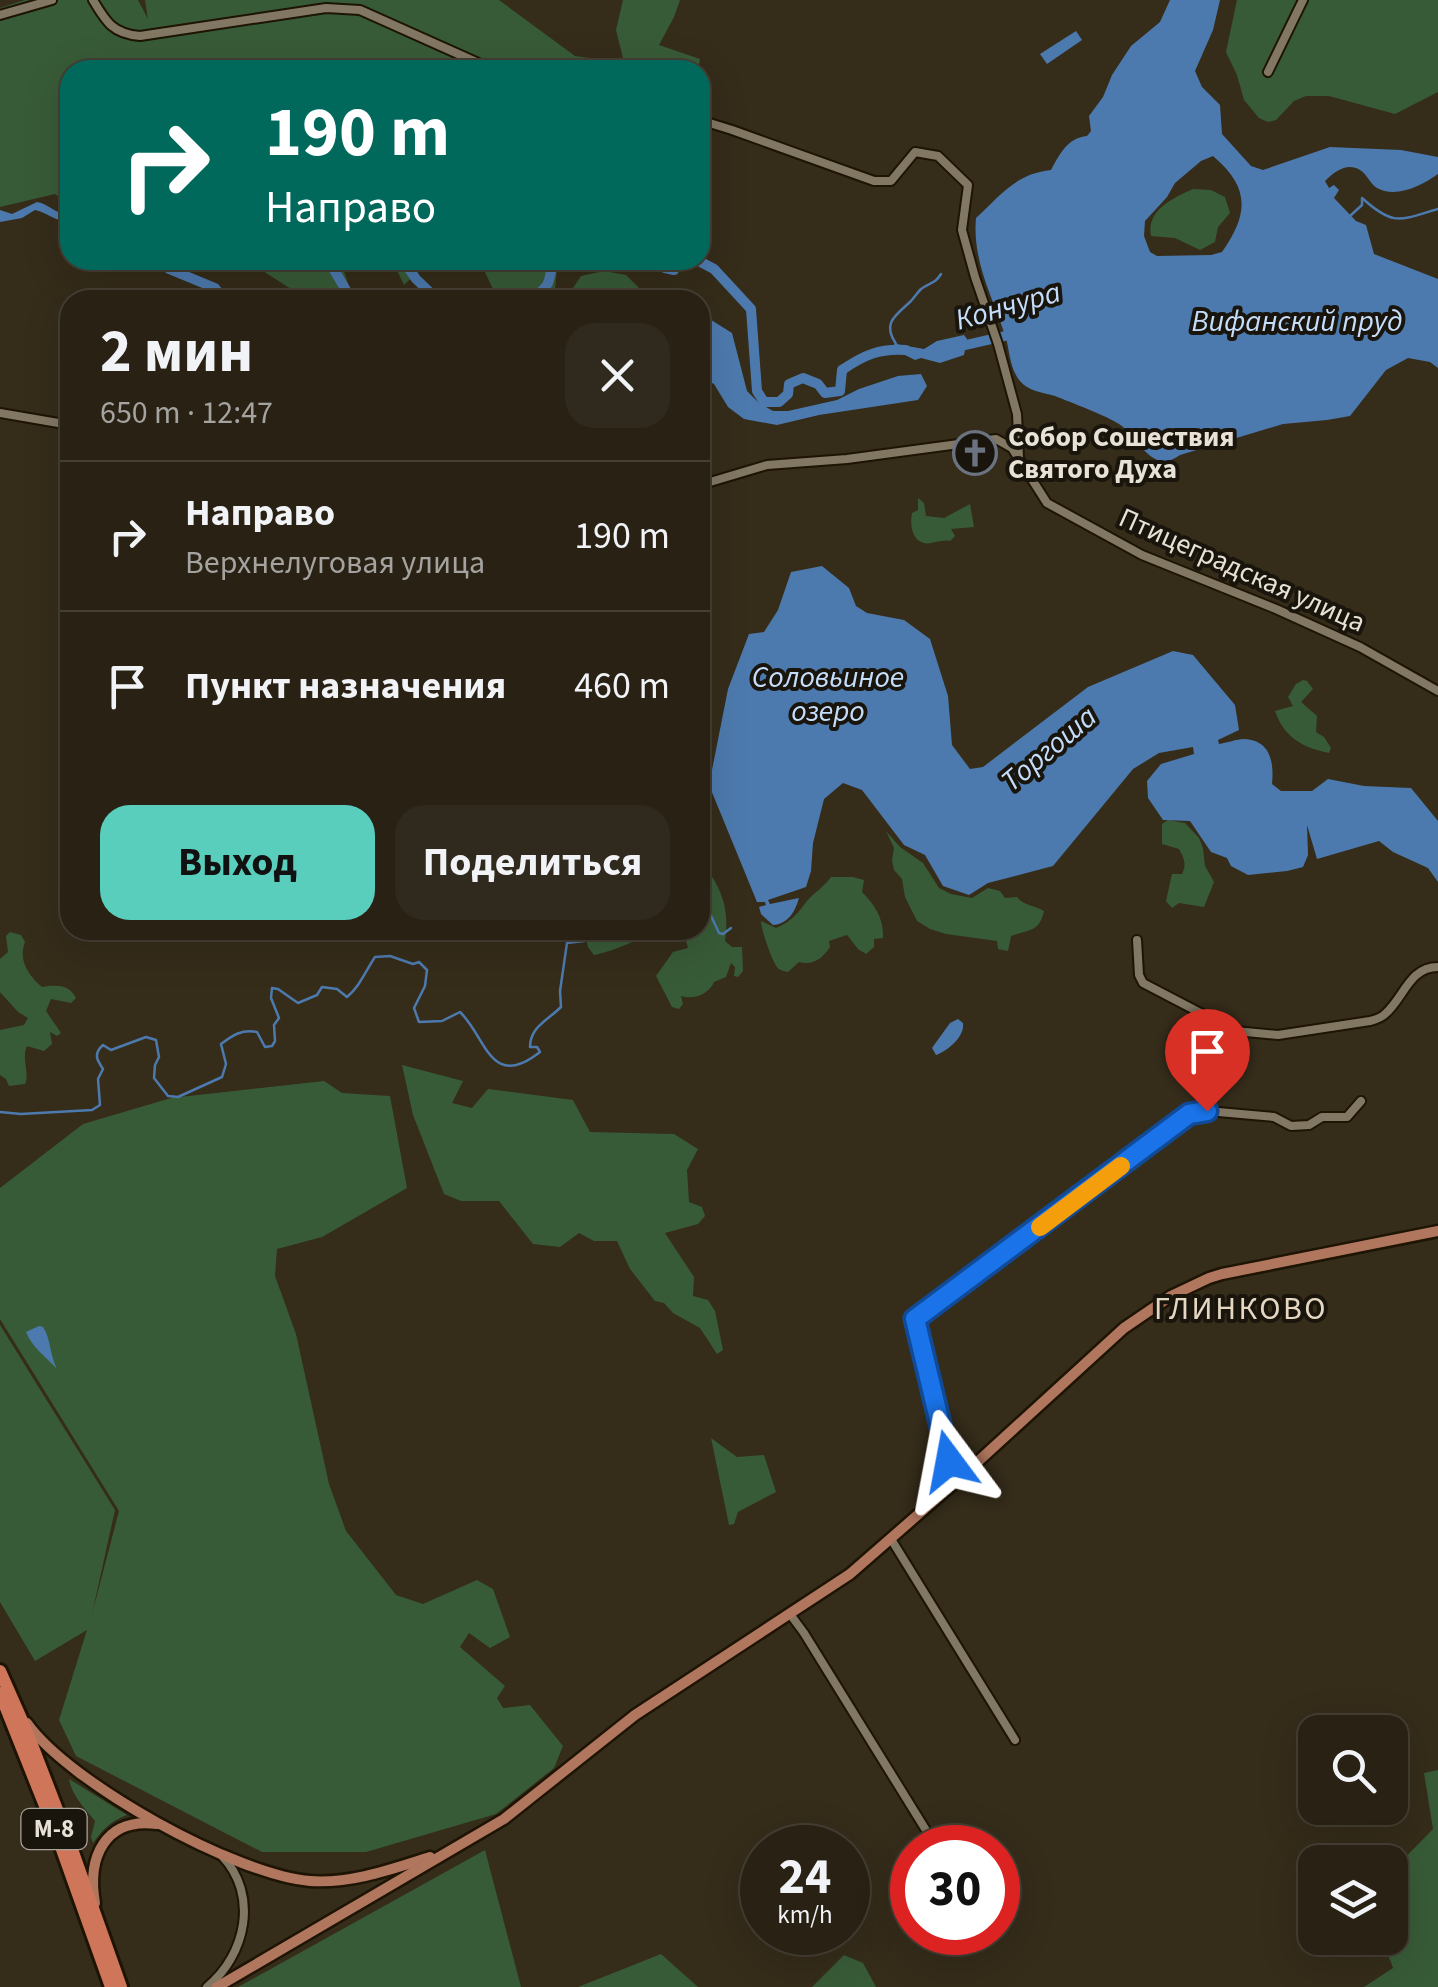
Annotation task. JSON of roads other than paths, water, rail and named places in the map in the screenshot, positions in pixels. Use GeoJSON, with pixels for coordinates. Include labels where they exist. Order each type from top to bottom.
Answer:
{"type":"FeatureCollection","features":[{"type":"Feature","properties":{"kind":"highway","name":"М-8"},"geometry":{"type":"LineString","coordinates":[[0,1671],[110,1987]]}},
{"type":"Feature","properties":{"kind":"highway","name":"М-8"},"geometry":{"type":"LineString","coordinates":[[6,1694],[121,1987]]}},
{"type":"Feature","properties":{"kind":"main road"},"geometry":{"type":"LineString","coordinates":[[217,1987],[515,1811],[634,1714],[850,1574],[1124,1328],[1170,1296],[1222,1274],[1438,1231]]}},
{"type":"Feature","properties":{"kind":"main road"},"geometry":{"type":"LineString","coordinates":[[6,1694],[54,1753],[108,1792],[218,1853],[288,1877],[329,1881],[383,1871],[450,1850]]}},
{"type":"Feature","properties":{"kind":"main road"},"geometry":{"type":"LineString","coordinates":[[100,1926],[93,1877],[106,1839],[128,1824],[168,1827]]}},
{"type":"Feature","properties":{"kind":"street"},"geometry":{"type":"LineString","coordinates":[[0,15],[52,0]]}},
{"type":"Feature","properties":{"kind":"street"},"geometry":{"type":"LineString","coordinates":[[93,0],[110,28],[140,36],[326,8],[360,10],[472,60]]}},
{"type":"Feature","properties":{"kind":"street"},"geometry":{"type":"LineString","coordinates":[[1268,72],[1303,0]]}},
{"type":"Feature","properties":{"kind":"street"},"geometry":{"type":"LineString","coordinates":[[710,124],[874,181],[890,181],[915,152],[938,156],[968,185],[962,230],[1017,414],[1019,459]]}},
{"type":"Feature","properties":{"kind":"street"},"geometry":{"type":"LineString","coordinates":[[0,413],[60,423]]}},
{"type":"Feature","properties":{"kind":"street","name":"Птицеградская улица"},"geometry":{"type":"LineString","coordinates":[[710,481],[767,465],[848,459],[996,439],[1012,448],[1047,503],[1142,555],[1370,651],[1438,691]]}},
{"type":"Feature","properties":{"kind":"street"},"geometry":{"type":"LineString","coordinates":[[1137,940],[1138,975],[1144,983],[1235,1031],[1278,1035],[1384,1016],[1414,975],[1438,967]]}},
{"type":"Feature","properties":{"kind":"street"},"geometry":{"type":"LineString","coordinates":[[961,1477],[949,1461],[915,1319],[1189,1114],[1207,1111],[1274,1117],[1292,1126],[1309,1125],[1322,1117],[1346,1117],[1362,1101]]}},
{"type":"Feature","properties":{"kind":"street"},"geometry":{"type":"LineString","coordinates":[[890,1539],[1015,1740]]}},
{"type":"Feature","properties":{"kind":"street"},"geometry":{"type":"LineString","coordinates":[[790,1614],[923,1825]]}},
{"type":"Feature","properties":{"kind":"street"},"geometry":{"type":"LineString","coordinates":[[207,1987],[235,1955],[244,1923],[236,1879],[218,1853]]}},
{"type":"Feature","properties":{"kind":"water","name":"Вифанский пруд"},"geometry":{"type":"Polygon","coordinates":[[[1170,0],[1220,0],[1213,30],[1195,71],[1202,87],[1220,105],[1222,134],[1251,166],[1263,170],[1330,147],[1401,150],[1438,157],[1438,174],[1401,191],[1377,188],[1362,172],[1350,167],[1325,181],[1329,188],[1334,185],[1339,190],[1334,198],[1356,221],[1366,225],[1374,254],[1438,279],[1438,368],[1430,362],[1408,358],[1386,370],[1350,416],[1283,424],[1161,461],[1113,421],[1033,390],[1019,380],[980,264],[976,218],[1018,181],[1051,170],[1069,143],[1087,136],[1091,131],[1089,116],[1112,75],[1131,46],[1160,22],[1170,0]],[[1213,156],[1175,183],[1145,221],[1144,236],[1150,252],[1157,256],[1222,252],[1237,225],[1242,201],[1225,167],[1213,156]]]}},
{"type":"Feature","properties":{"kind":"water"},"geometry":{"type":"Polygon","coordinates":[[[1076,31],[1082,40],[1047,64],[1040,54],[1076,31]]]}},
{"type":"Feature","properties":{"kind":"water"},"geometry":{"type":"Polygon","coordinates":[[[37,202],[60,213],[60,220],[35,210],[22,218],[0,222],[0,210],[12,214],[37,202]]]}},
{"type":"Feature","properties":{"kind":"water"},"geometry":{"type":"Polygon","coordinates":[[[710,319],[732,333],[747,391],[773,411],[837,400],[898,376],[921,374],[927,386],[918,400],[777,425],[744,419],[728,407],[710,382],[710,319]]]}},
{"type":"Feature","properties":{"kind":"water"},"geometry":{"type":"Polygon","coordinates":[[[964,335],[964,355],[940,363],[915,360],[893,349],[896,344],[924,349],[937,341],[964,335]]]}},
{"type":"Feature","properties":{"kind":"water","name":"Соловьиное озеро"},"geometry":{"type":"Polygon","coordinates":[[[822,566],[849,588],[856,606],[867,613],[904,620],[930,639],[948,696],[952,745],[970,769],[983,767],[1088,687],[1173,651],[1193,655],[1235,705],[1239,730],[1218,740],[1219,744],[1244,739],[1260,744],[1269,754],[1272,784],[1281,791],[1312,791],[1328,779],[1364,786],[1411,788],[1438,821],[1438,882],[1428,868],[1379,841],[1317,859],[1307,825],[1308,855],[1303,867],[1248,875],[1231,866],[1227,858],[1211,852],[1190,821],[1163,820],[1148,798],[1147,781],[1161,764],[1194,754],[1193,747],[1159,753],[1133,769],[1053,866],[988,883],[969,895],[943,886],[925,855],[904,845],[862,790],[843,783],[824,799],[806,887],[768,900],[770,904],[799,898],[790,916],[773,925],[761,914],[759,907],[765,902],[757,902],[710,780],[728,689],[749,634],[764,632],[778,610],[791,572],[822,566]]]}},
{"type":"Feature","properties":{"kind":"water"},"geometry":{"type":"Polygon","coordinates":[[[958,1019],[963,1028],[958,1038],[936,1055],[932,1048],[950,1023],[958,1019]]]}},
{"type":"Feature","properties":{"kind":"water"},"geometry":{"type":"Polygon","coordinates":[[[39,1326],[46,1332],[57,1369],[26,1332],[39,1326]]]}},
{"type":"Feature","properties":{"kind":"waterway","name":"Кончура"},"geometry":{"type":"LineString","coordinates":[[1350,216],[1362,205],[1362,198],[1390,217],[1415,216],[1438,209]]}},
{"type":"Feature","properties":{"kind":"waterway","name":"Кончура"},"geometry":{"type":"LineString","coordinates":[[710,267],[751,309],[757,391],[764,402],[779,402],[788,394],[789,384],[803,378],[818,384],[825,393],[840,391],[842,370],[850,365],[880,351],[906,350]]}},
{"type":"Feature","properties":{"kind":"waterway","name":"Кончура"},"geometry":{"type":"LineString","coordinates":[[171,270],[217,290]]}},
{"type":"Feature","properties":{"kind":"waterway","name":"Кончура"},"geometry":{"type":"LineString","coordinates":[[334,270],[346,290]]}},
{"type":"Feature","properties":{"kind":"waterway","name":"Кончура"},"geometry":{"type":"LineString","coordinates":[[410,270],[428,290]]}},
{"type":"Feature","properties":{"kind":"waterway","name":"Кончура"},"geometry":{"type":"LineString","coordinates":[[542,290],[551,270]]}},
{"type":"Feature","properties":{"kind":"waterway"},"geometry":{"type":"LineString","coordinates":[[893,349],[896,344],[890,331],[892,320],[941,274]]}},
{"type":"Feature","properties":{"kind":"waterway","name":"Кончура"},"geometry":{"type":"LineString","coordinates":[[957,347],[1005,336]]}},
{"type":"Feature","properties":{"kind":"waterway","name":"Торгоша"},"geometry":{"type":"LineString","coordinates":[[710,914],[719,933],[731,928]]}},
{"type":"Feature","properties":{"kind":"waterway","name":"Торгоша"},"geometry":{"type":"LineString","coordinates":[[0,1112],[92,1110],[100,1105],[100,1048],[103,1045],[111,1050],[146,1037],[156,1040],[159,1057],[154,1078],[168,1096],[178,1097],[222,1077],[226,1064],[221,1044],[234,1035],[257,1032],[265,1047],[272,1046],[274,1025],[279,1018],[271,998],[272,988],[298,1003],[317,995],[322,987],[337,989],[347,997],[375,957],[419,962],[427,970],[425,986],[414,1008],[419,1022],[442,1021],[460,1012],[491,1056],[510,1066],[523,1063],[540,1052],[537,1047],[530,1047],[536,1029],[561,1007],[567,943],[587,940]]}},
{"type":"Feature","properties":{"kind":"place","name":"Собор Сошествия Святого Духа"},"geometry":{"type":"Point","coordinates":[975,453]}},
{"type":"Feature","properties":{"kind":"district","name":"ГЛИНКОВО"},"geometry":{"type":"Point","coordinates":[1241,1309]}}]}
